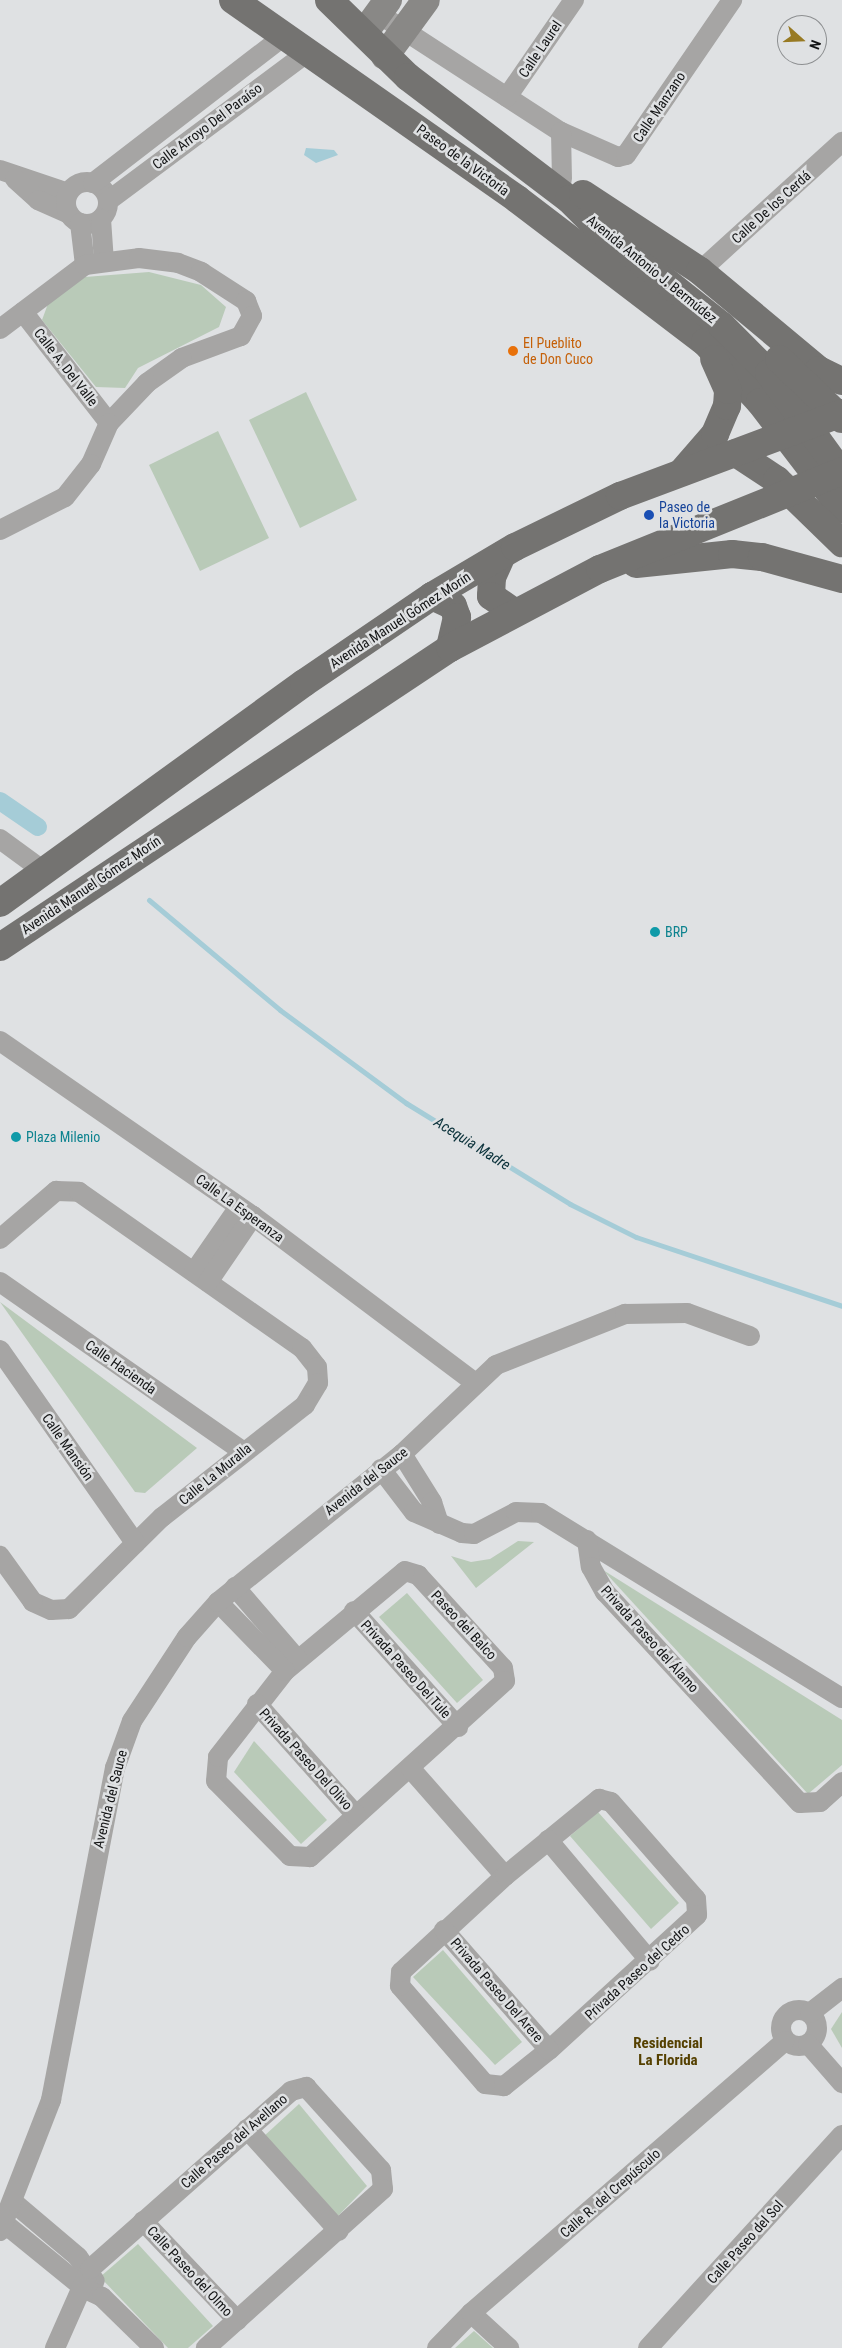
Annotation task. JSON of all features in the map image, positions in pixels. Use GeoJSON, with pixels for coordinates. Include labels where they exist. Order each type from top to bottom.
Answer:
{"type":"FeatureCollection","features":[{"type":"Feature","properties":{"kind":"main road","name":"Paseo de la Victoria"},"geometry":{"type":"LineString","coordinates":[[233,0],[517,199],[705,342],[783,433],[835,474],[842,509]]}},
{"type":"Feature","properties":{"kind":"main road","name":"Avenida Antonio J. Bermúdez"},"geometry":{"type":"LineString","coordinates":[[329,0],[377,16],[385,56],[432,95],[569,199],[596,226],[748,350],[808,425],[835,474]]}},
{"type":"Feature","properties":{"kind":"main road"},"geometry":{"type":"LineString","coordinates":[[432,95],[453,98],[476,110],[562,179],[700,271],[819,370],[842,381]]}},
{"type":"Feature","properties":{"kind":"main road"},"geometry":{"type":"LineString","coordinates":[[517,199],[568,220],[596,226],[661,263],[710,297],[840,416]]}},
{"type":"Feature","properties":{"kind":"main road"},"geometry":{"type":"LineString","coordinates":[[682,472],[715,434],[727,406],[724,377],[705,342]]}},
{"type":"Feature","properties":{"kind":"main road","name":"Avenida Manuel Gómez Morín"},"geometry":{"type":"LineString","coordinates":[[0,903],[304,682],[432,596],[502,555],[620,496],[736,453],[783,433],[840,416]]}},
{"type":"Feature","properties":{"kind":"main road"},"geometry":{"type":"LineString","coordinates":[[736,453],[789,492],[842,543]]}},
{"type":"Feature","properties":{"kind":"main road","name":"Avenida Manuel Gómez Morín"},"geometry":{"type":"LineString","coordinates":[[0,947],[450,648],[514,612],[600,569],[835,474]]}},
{"type":"Feature","properties":{"kind":"main road"},"geometry":{"type":"LineString","coordinates":[[600,569],[732,554],[762,557],[842,579]]}},
{"type":"Feature","properties":{"kind":"main road"},"geometry":{"type":"LineString","coordinates":[[502,555],[492,577],[491,596],[514,612]]}},
{"type":"Feature","properties":{"kind":"main road"},"geometry":{"type":"LineString","coordinates":[[432,596],[453,606],[457,617],[450,648]]}},
{"type":"Feature","properties":{"kind":"street"},"geometry":{"type":"LineString","coordinates":[[385,56],[426,0]]}},
{"type":"Feature","properties":{"kind":"street","name":"Calle Laurel"},"geometry":{"type":"LineString","coordinates":[[507,98],[574,0]]}},
{"type":"Feature","properties":{"kind":"street","name":"Calle Manzano"},"geometry":{"type":"LineString","coordinates":[[377,16],[404,31],[561,132],[608,156],[626,155],[732,0]]}},
{"type":"Feature","properties":{"kind":"street","name":"Calle Arroyo Del Paraíso"},"geometry":{"type":"LineString","coordinates":[[68,193],[79,183],[93,183],[284,36]]}},
{"type":"Feature","properties":{"kind":"street","name":"Calle Arroyo Del Paraíso"},"geometry":{"type":"LineString","coordinates":[[104,210],[308,52]]}},
{"type":"Feature","properties":{"kind":"street"},"geometry":{"type":"LineString","coordinates":[[561,132],[562,179]]}},
{"type":"Feature","properties":{"kind":"street","name":"Calle De los Cerdá"},"geometry":{"type":"LineString","coordinates":[[700,271],[842,142]]}},
{"type":"Feature","properties":{"kind":"street"},"geometry":{"type":"LineString","coordinates":[[6,173],[38,200],[75,219],[104,210]]}},
{"type":"Feature","properties":{"kind":"street"},"geometry":{"type":"LineString","coordinates":[[6,173],[68,193],[75,219],[94,264]]}},
{"type":"Feature","properties":{"kind":"street"},"geometry":{"type":"LineString","coordinates":[[93,183],[104,210],[94,264]]}},
{"type":"Feature","properties":{"kind":"street"},"geometry":{"type":"LineString","coordinates":[[0,329],[94,264],[139,258],[178,263],[246,301],[252,316],[241,336],[161,371],[109,423],[91,464],[65,497],[0,530]]}},
{"type":"Feature","properties":{"kind":"street","name":"Calle A. Del Valle"},"geometry":{"type":"LineString","coordinates":[[23,312],[109,423]]}},
{"type":"Feature","properties":{"kind":"street"},"geometry":{"type":"LineString","coordinates":[[0,840],[45,872]]}},
{"type":"Feature","properties":{"kind":"street","name":"Calle La Esperanza"},"geometry":{"type":"LineString","coordinates":[[0,1041],[246,1211],[474,1382]]}},
{"type":"Feature","properties":{"kind":"street","name":"Calle La Muralla"},"geometry":{"type":"LineString","coordinates":[[0,1239],[56,1191],[73,1191],[302,1348],[317,1367],[313,1397],[242,1451],[136,1543],[77,1605],[60,1611],[34,1602],[0,1556]]}},
{"type":"Feature","properties":{"kind":"street"},"geometry":{"type":"LineString","coordinates":[[201,1277],[246,1211]]}},
{"type":"Feature","properties":{"kind":"street","name":"Calle Hacienda"},"geometry":{"type":"LineString","coordinates":[[0,1282],[242,1451]]}},
{"type":"Feature","properties":{"kind":"street","name":"Avenida del Sauce"},"geometry":{"type":"LineString","coordinates":[[2,2227],[51,2100],[115,1768],[132,1721],[156,1680],[218,1602],[402,1454],[474,1382],[496,1365],[624,1314],[687,1313],[750,1336]]}},
{"type":"Feature","properties":{"kind":"street","name":"Calle Mansión"},"geometry":{"type":"LineString","coordinates":[[0,1350],[136,1543]]}},
{"type":"Feature","properties":{"kind":"street"},"geometry":{"type":"LineString","coordinates":[[402,1454],[432,1502],[438,1524]]}},
{"type":"Feature","properties":{"kind":"street"},"geometry":{"type":"LineString","coordinates":[[381,1469],[406,1505],[438,1524],[474,1534],[516,1512],[531,1511],[587,1540],[842,1698]]}},
{"type":"Feature","properties":{"kind":"street","name":"Privada Paseo del Álamo"},"geometry":{"type":"LineString","coordinates":[[587,1540],[591,1567],[605,1592],[800,1803],[820,1802],[842,1782]]}},
{"type":"Feature","properties":{"kind":"street","name":"Paseo del Balco"},"geometry":{"type":"LineString","coordinates":[[399,1572],[412,1572],[503,1668],[502,1688],[310,1857],[298,1859],[216,1780],[218,1757],[257,1704],[291,1666],[399,1572]]}},
{"type":"Feature","properties":{"kind":"street"},"geometry":{"type":"LineString","coordinates":[[235,1587],[291,1666]]}},
{"type":"Feature","properties":{"kind":"street"},"geometry":{"type":"LineString","coordinates":[[218,1602],[291,1666]]}},
{"type":"Feature","properties":{"kind":"street","name":"Privada Paseo Del Tule"},"geometry":{"type":"LineString","coordinates":[[354,1611],[458,1726]]}},
{"type":"Feature","properties":{"kind":"street","name":"Privada Paseo Del Olivo"},"geometry":{"type":"LineString","coordinates":[[257,1704],[356,1815]]}},
{"type":"Feature","properties":{"kind":"street"},"geometry":{"type":"LineString","coordinates":[[411,1769],[505,1876]]}},
{"type":"Feature","properties":{"kind":"street","name":"Privada Paseo del Cedro"},"geometry":{"type":"LineString","coordinates":[[604,1799],[696,1899],[695,1920],[549,2050],[504,2086],[485,2084],[400,1986],[406,1965],[505,1876],[592,1803],[604,1799]]}},
{"type":"Feature","properties":{"kind":"street"},"geometry":{"type":"LineString","coordinates":[[548,1840],[650,1961]]}},
{"type":"Feature","properties":{"kind":"street","name":"Privada Paseo Del Arere"},"geometry":{"type":"LineString","coordinates":[[444,1930],[549,2050]]}},
{"type":"Feature","properties":{"kind":"street"},"geometry":{"type":"LineString","coordinates":[[810,2013],[817,2029],[808,2044],[796,2046],[785,2041],[780,2030],[783,2018],[792,2011],[810,2013],[842,1988]]}},
{"type":"Feature","properties":{"kind":"street","name":"Calle R. del Crepúsculo"},"geometry":{"type":"LineString","coordinates":[[437,2348],[471,2313],[785,2041]]}},
{"type":"Feature","properties":{"kind":"street"},"geometry":{"type":"LineString","coordinates":[[808,2044],[842,2083]]}},
{"type":"Feature","properties":{"kind":"street","name":"Calle Paseo del Avellano"},"geometry":{"type":"LineString","coordinates":[[90,2269],[143,2220],[291,2091],[299,2086],[311,2090],[385,2179],[376,2198],[206,2348]]}},
{"type":"Feature","properties":{"kind":"street"},"geometry":{"type":"LineString","coordinates":[[247,2130],[339,2231]]}},
{"type":"Feature","properties":{"kind":"street","name":"Calle Paseo del Sol"},"geometry":{"type":"LineString","coordinates":[[648,2348],[842,2135]]}},
{"type":"Feature","properties":{"kind":"street"},"geometry":{"type":"LineString","coordinates":[[13,2202],[90,2269],[94,2293],[55,2348]]}},
{"type":"Feature","properties":{"kind":"street","name":"Calle Paseo del Olmo"},"geometry":{"type":"LineString","coordinates":[[143,2220],[237,2320]]}},
{"type":"Feature","properties":{"kind":"street"},"geometry":{"type":"LineString","coordinates":[[2,2227],[94,2293],[154,2348]]}},
{"type":"Feature","properties":{"kind":"street"},"geometry":{"type":"LineString","coordinates":[[471,2313],[509,2348]]}},
{"type":"Feature","properties":{"kind":"green space"},"geometry":{"type":"Polygon","coordinates":[[[149,272],[201,285],[226,307],[219,327],[138,368],[125,388],[96,387],[42,320],[49,301],[85,277],[149,272]]]}},
{"type":"Feature","properties":{"kind":"green space"},"geometry":{"type":"Polygon","coordinates":[[[306,392],[357,500],[300,528],[249,420],[306,392]]]}},
{"type":"Feature","properties":{"kind":"green space"},"geometry":{"type":"Polygon","coordinates":[[[218,431],[269,538],[200,571],[149,465],[218,431]]]}},
{"type":"Feature","properties":{"kind":"green space"},"geometry":{"type":"Polygon","coordinates":[[[0,1302],[197,1448],[145,1493],[135,1492],[0,1302]]]}},
{"type":"Feature","properties":{"kind":"green space"},"geometry":{"type":"Polygon","coordinates":[[[518,1541],[534,1542],[476,1588],[451,1556],[471,1562],[490,1559],[518,1541]]]}},
{"type":"Feature","properties":{"kind":"green space"},"geometry":{"type":"Polygon","coordinates":[[[603,1570],[842,1720],[842,1765],[808,1794],[603,1570]]]}},
{"type":"Feature","properties":{"kind":"green space"},"geometry":{"type":"Polygon","coordinates":[[[407,1593],[483,1680],[457,1703],[379,1617],[407,1593]]]}},
{"type":"Feature","properties":{"kind":"green space"},"geometry":{"type":"Polygon","coordinates":[[[254,1741],[327,1820],[301,1844],[234,1772],[254,1741]]]}},
{"type":"Feature","properties":{"kind":"green space"},"geometry":{"type":"Polygon","coordinates":[[[598,1812],[679,1903],[651,1929],[570,1836],[598,1812]]]}},
{"type":"Feature","properties":{"kind":"green space"},"geometry":{"type":"Polygon","coordinates":[[[443,1950],[522,2042],[495,2065],[413,1977],[443,1950]]]}},
{"type":"Feature","properties":{"kind":"green space"},"geometry":{"type":"Polygon","coordinates":[[[842,2012],[842,2048],[831,2029],[842,2012]]]}},
{"type":"Feature","properties":{"kind":"green space"},"geometry":{"type":"Polygon","coordinates":[[[299,2104],[367,2186],[334,2220],[263,2137],[299,2104]]]}},
{"type":"Feature","properties":{"kind":"green space"},"geometry":{"type":"Polygon","coordinates":[[[138,2244],[213,2326],[188,2348],[168,2348],[100,2277],[138,2244]]]}},
{"type":"Feature","properties":{"kind":"green space"},"geometry":{"type":"Polygon","coordinates":[[[474,2331],[493,2348],[455,2348],[474,2331]]]}},
{"type":"Feature","properties":{"kind":"water"},"geometry":{"type":"Polygon","coordinates":[[[306,148],[334,150],[338,155],[316,163],[304,155],[306,148]]]}},
{"type":"Feature","properties":{"kind":"waterway","name":"Acequia Madre"},"geometry":{"type":"LineString","coordinates":[[0,801],[38,827]]}},
{"type":"Feature","properties":{"kind":"waterway","name":"Acequia Madre"},"geometry":{"type":"LineString","coordinates":[[149,900],[280,1010],[406,1103],[570,1204],[636,1237],[842,1306]]}},
{"type":"Feature","properties":{"kind":"place","name":"El Pueblito de Don Cuco"},"geometry":{"type":"Point","coordinates":[513,351]}},
{"type":"Feature","properties":{"kind":"place","name":"Paseo de la Victoria"},"geometry":{"type":"Point","coordinates":[649,515]}},
{"type":"Feature","properties":{"kind":"place","name":"BRP"},"geometry":{"type":"Point","coordinates":[655,932]}},
{"type":"Feature","properties":{"kind":"place","name":"Plaza Milenio"},"geometry":{"type":"Point","coordinates":[16,1137]}},
{"type":"Feature","properties":{"kind":"district","name":"Residencial La Florida"},"geometry":{"type":"Point","coordinates":[668,2052]}}]}
